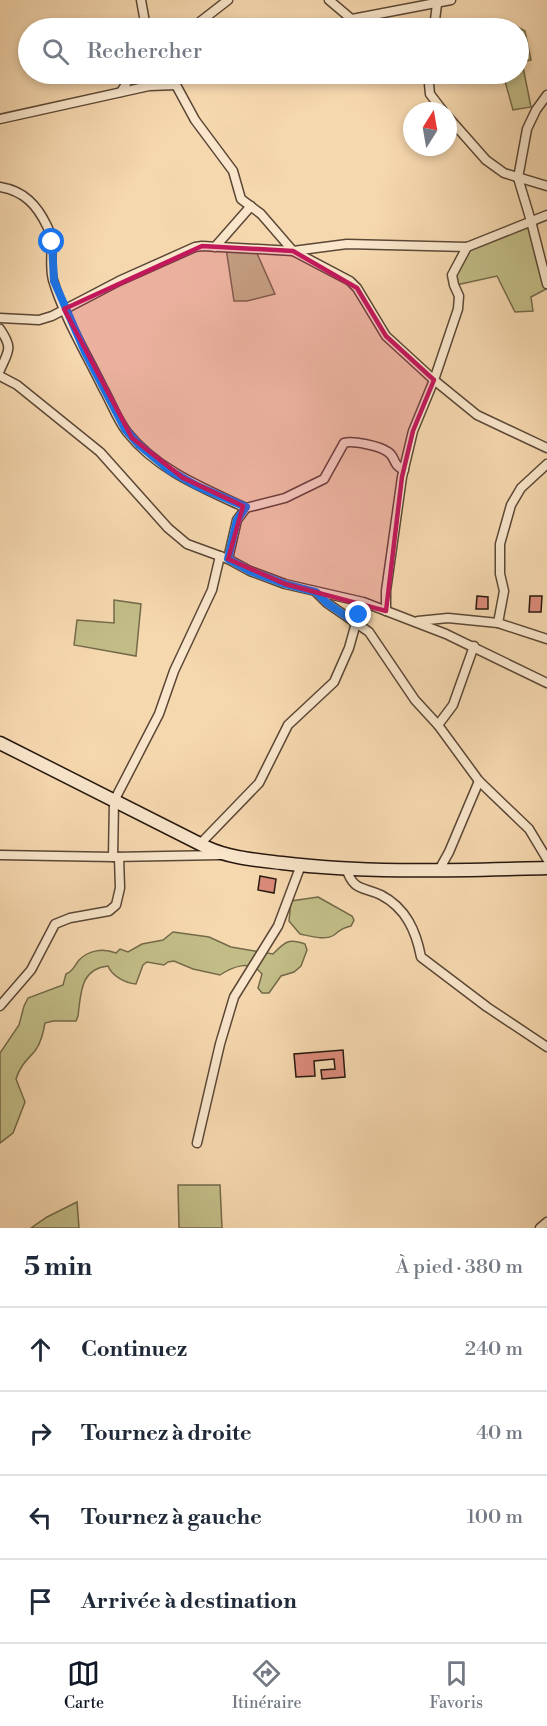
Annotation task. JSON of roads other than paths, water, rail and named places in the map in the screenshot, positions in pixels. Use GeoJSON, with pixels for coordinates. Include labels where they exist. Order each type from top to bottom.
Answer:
{"type":"FeatureCollection","features":[{"type":"Feature","properties":{"kind":"street"},"geometry":{"type":"LineString","coordinates":[[141,0],[144,18]]}},
{"type":"Feature","properties":{"kind":"street"},"geometry":{"type":"LineString","coordinates":[[205,18],[228,0]]}},
{"type":"Feature","properties":{"kind":"street"},"geometry":{"type":"LineString","coordinates":[[328,0],[351,18]]}},
{"type":"Feature","properties":{"kind":"street"},"geometry":{"type":"LineString","coordinates":[[358,18],[451,0]]}},
{"type":"Feature","properties":{"kind":"street"},"geometry":{"type":"LineString","coordinates":[[435,18],[437,4]]}},
{"type":"Feature","properties":{"kind":"street"},"geometry":{"type":"LineString","coordinates":[[121,92],[126,84]]}},
{"type":"Feature","properties":{"kind":"street"},"geometry":{"type":"LineString","coordinates":[[429,84],[430,94],[436,102]]}},
{"type":"Feature","properties":{"kind":"street"},"geometry":{"type":"LineString","coordinates":[[0,119],[149,86],[176,85],[195,120],[233,171],[239,195],[261,214],[293,251],[350,281],[357,288],[386,336],[477,416],[547,448]]}},
{"type":"Feature","properties":{"kind":"street"},"geometry":{"type":"LineString","coordinates":[[547,95],[536,110],[527,129],[518,178],[547,284]]}},
{"type":"Feature","properties":{"kind":"street"},"geometry":{"type":"LineString","coordinates":[[457,127],[486,160],[504,173],[547,186]]}},
{"type":"Feature","properties":{"kind":"street"},"geometry":{"type":"LineString","coordinates":[[0,187],[18,191],[26,197],[47,225],[52,242],[52,276],[64,309],[125,429],[155,459],[183,478],[246,507],[285,498],[324,479],[341,447],[349,441],[389,452],[395,465],[404,470]]}},
{"type":"Feature","properties":{"kind":"street"},"geometry":{"type":"LineString","coordinates":[[215,247],[251,207]]}},
{"type":"Feature","properties":{"kind":"street"},"geometry":{"type":"LineString","coordinates":[[0,318],[39,320],[52,316],[180,253],[202,246],[293,251],[347,244],[467,247],[547,214]]}},
{"type":"Feature","properties":{"kind":"street"},"geometry":{"type":"LineString","coordinates":[[386,611],[386,591],[412,431],[434,380],[458,309],[459,296],[452,275],[467,247]]}},
{"type":"Feature","properties":{"kind":"street"},"geometry":{"type":"LineString","coordinates":[[0,329],[9,341],[0,370]]}},
{"type":"Feature","properties":{"kind":"street"},"geometry":{"type":"LineString","coordinates":[[0,376],[17,385],[100,452],[180,540],[285,584],[368,604],[386,611],[474,646],[547,683]]}},
{"type":"Feature","properties":{"kind":"street"},"geometry":{"type":"LineString","coordinates":[[498,623],[504,591],[500,544],[511,505],[521,488],[547,464]]}},
{"type":"Feature","properties":{"kind":"street"},"geometry":{"type":"LineString","coordinates":[[0,1006],[31,970],[55,924],[70,918],[109,911],[116,905],[120,888],[116,857],[114,801],[159,714],[174,671],[212,590],[237,520],[246,507]]}},
{"type":"Feature","properties":{"kind":"street"},"geometry":{"type":"LineString","coordinates":[[316,592],[327,603],[369,632],[415,700],[438,725],[479,781],[530,829],[547,859]]}},
{"type":"Feature","properties":{"kind":"street"},"geometry":{"type":"LineString","coordinates":[[200,844],[259,783],[288,725],[334,682],[350,648],[356,623],[368,604]]}},
{"type":"Feature","properties":{"kind":"street"},"geometry":{"type":"LineString","coordinates":[[414,622],[448,618],[498,623],[547,639]]}},
{"type":"Feature","properties":{"kind":"street"},"geometry":{"type":"LineString","coordinates":[[438,725],[453,705],[474,646]]}},
{"type":"Feature","properties":{"kind":"street"},"geometry":{"type":"LineString","coordinates":[[0,742],[200,844],[229,855]]}},
{"type":"Feature","properties":{"kind":"street"},"geometry":{"type":"LineString","coordinates":[[439,870],[479,781]]}},
{"type":"Feature","properties":{"kind":"street"},"geometry":{"type":"LineString","coordinates":[[0,855],[116,857],[229,855],[301,866],[346,868],[474,871],[547,868]]}},
{"type":"Feature","properties":{"kind":"street"},"geometry":{"type":"LineString","coordinates":[[196,1143],[234,997],[278,926],[301,866]]}},
{"type":"Feature","properties":{"kind":"street"},"geometry":{"type":"LineString","coordinates":[[346,868],[350,881],[360,888],[382,896],[404,912],[417,935],[421,957],[487,1007],[547,1047]]}},
{"type":"Feature","properties":{"kind":"street"},"geometry":{"type":"LineString","coordinates":[[540,1228],[547,1222]]}}]}
